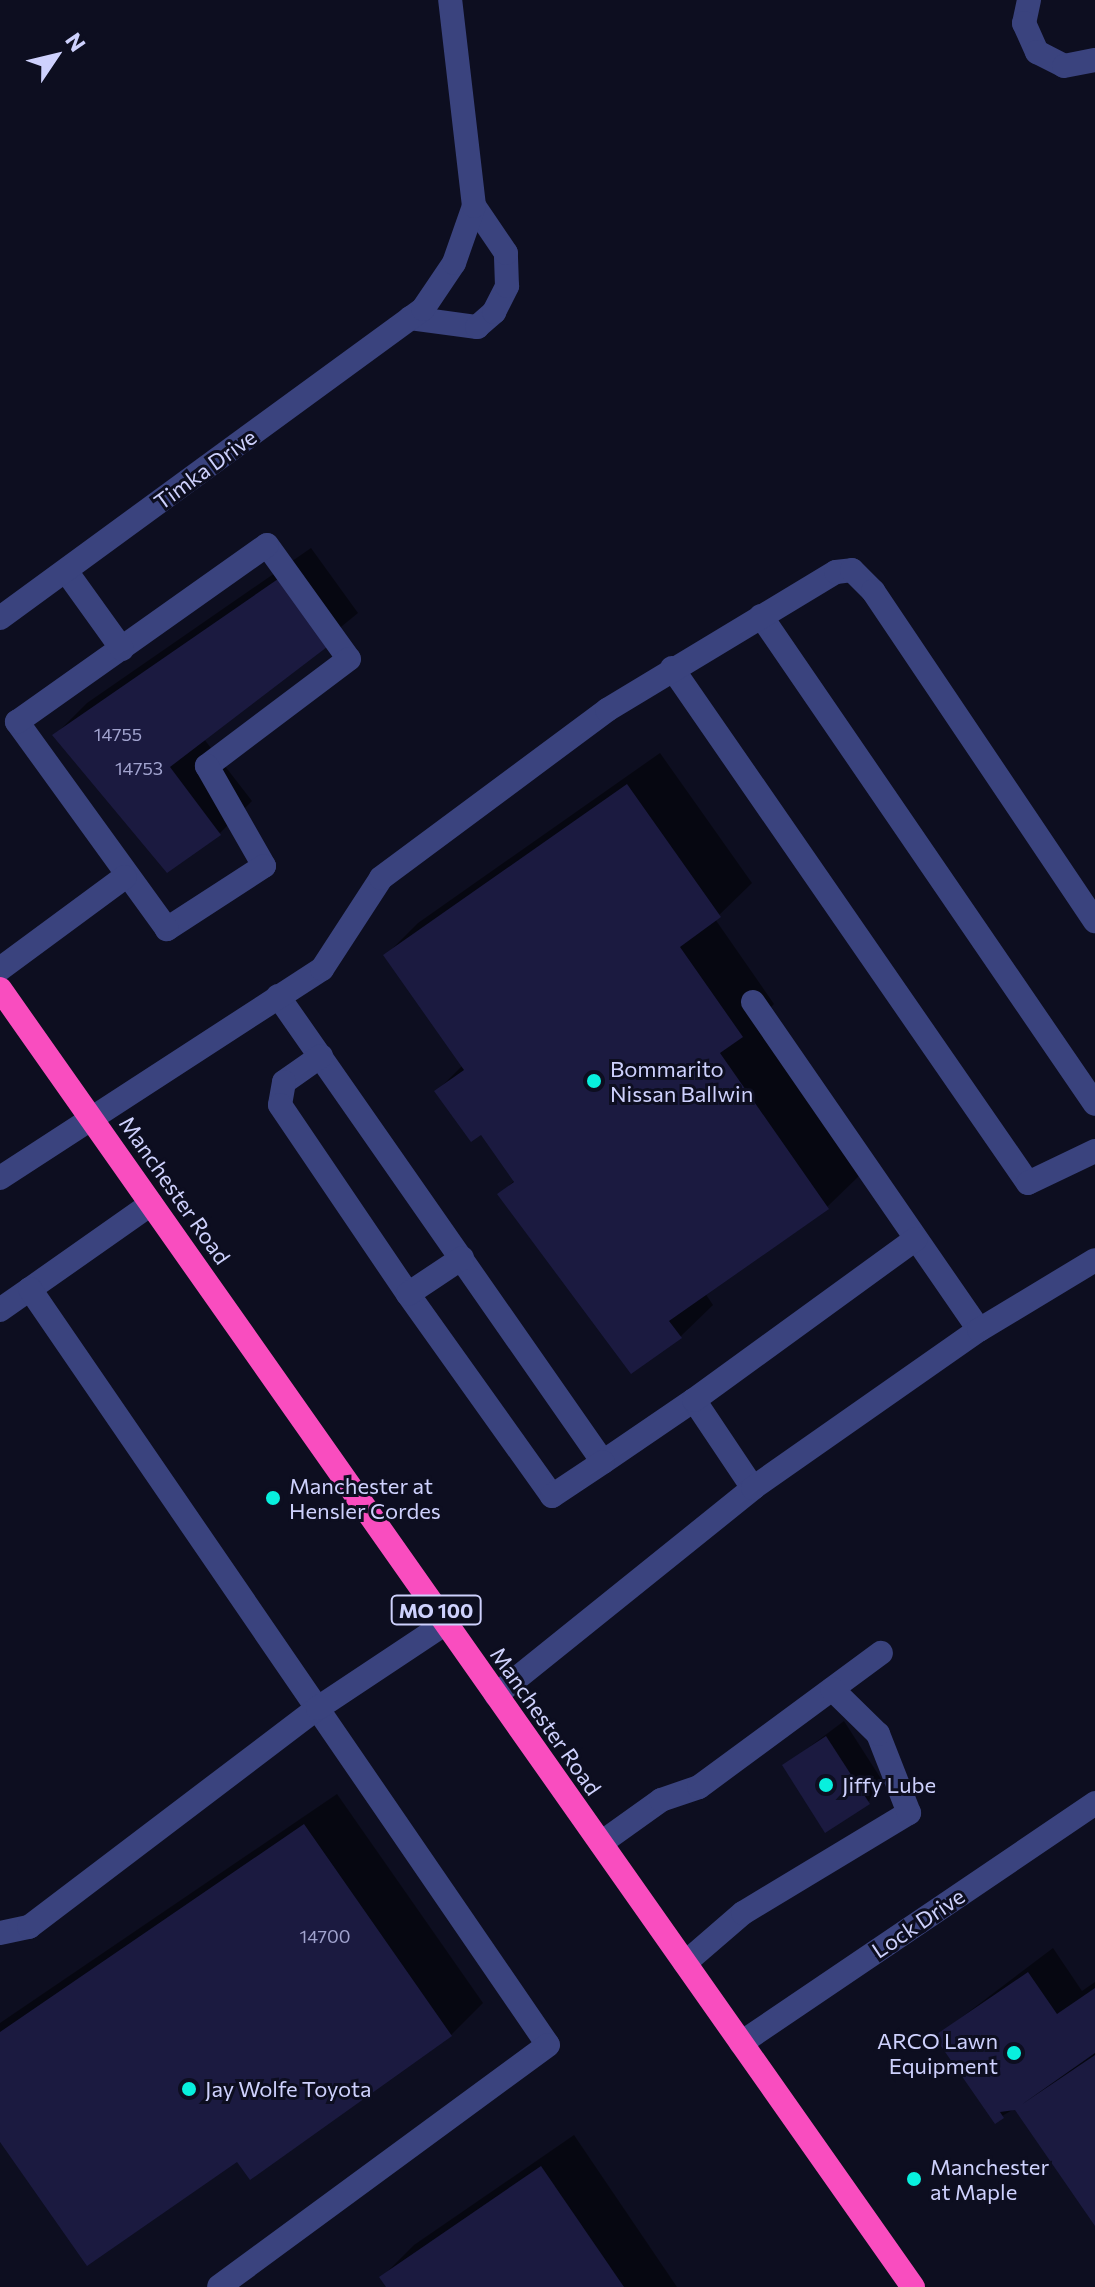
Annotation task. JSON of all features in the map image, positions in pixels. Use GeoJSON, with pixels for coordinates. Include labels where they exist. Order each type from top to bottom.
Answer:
{"type":"FeatureCollection","features":[{"type":"Feature","properties":{"kind":"highway","name":"Manchester Road"},"geometry":{"type":"LineString","coordinates":[[0,989],[913,2287]]}},
{"type":"Feature","properties":{"kind":"street","name":"Timka Drive"},"geometry":{"type":"LineString","coordinates":[[0,618],[410,318],[454,263],[474,206],[450,0]]}},
{"type":"Feature","properties":{"kind":"street"},"geometry":{"type":"LineString","coordinates":[[1029,0],[1024,23],[1037,52],[1064,66],[1095,60]]}},
{"type":"Feature","properties":{"kind":"street","name":"Timka Drive"},"geometry":{"type":"LineString","coordinates":[[410,318],[477,327],[494,312],[507,286],[506,253],[474,206]]}},
{"type":"Feature","properties":{"kind":"street"},"geometry":{"type":"LineString","coordinates":[[267,545],[349,659],[207,766],[264,866],[167,929],[125,877],[17,722],[267,545]]}},
{"type":"Feature","properties":{"kind":"street"},"geometry":{"type":"LineString","coordinates":[[0,1178],[91,1116],[322,969],[381,878],[672,668],[836,572],[852,570],[873,591],[1095,921]]}},
{"type":"Feature","properties":{"kind":"street"},"geometry":{"type":"LineString","coordinates":[[66,571],[122,649]]}},
{"type":"Feature","properties":{"kind":"street"},"geometry":{"type":"LineString","coordinates":[[761,616],[1095,1104]]}},
{"type":"Feature","properties":{"kind":"street"},"geometry":{"type":"LineString","coordinates":[[672,668],[1028,1183],[1095,1151]]}},
{"type":"Feature","properties":{"kind":"street"},"geometry":{"type":"LineString","coordinates":[[0,969],[125,877]]}},
{"type":"Feature","properties":{"kind":"street"},"geometry":{"type":"LineString","coordinates":[[278,996],[603,1462]]}},
{"type":"Feature","properties":{"kind":"street"},"geometry":{"type":"LineString","coordinates":[[753,1002],[979,1330]]}},
{"type":"Feature","properties":{"kind":"street"},"geometry":{"type":"LineString","coordinates":[[321,1056],[284,1082],[280,1105],[408,1294],[552,1496],[694,1400],[916,1239]]}},
{"type":"Feature","properties":{"kind":"street"},"geometry":{"type":"LineString","coordinates":[[0,1310],[151,1204]]}},
{"type":"Feature","properties":{"kind":"street"},"geometry":{"type":"LineString","coordinates":[[408,1294],[462,1258]]}},
{"type":"Feature","properties":{"kind":"street"},"geometry":{"type":"LineString","coordinates":[[496,1695],[753,1488],[979,1330],[1095,1260]]}},
{"type":"Feature","properties":{"kind":"street"},"geometry":{"type":"LineString","coordinates":[[30,1289],[548,2045],[219,2287]]}},
{"type":"Feature","properties":{"kind":"street"},"geometry":{"type":"LineString","coordinates":[[694,1400],[753,1488]]}},
{"type":"Feature","properties":{"kind":"street"},"geometry":{"type":"LineString","coordinates":[[0,1933],[29,1927],[318,1708],[446,1623]]}},
{"type":"Feature","properties":{"kind":"street"},"geometry":{"type":"LineString","coordinates":[[601,1843],[661,1800],[699,1787],[881,1653]]}},
{"type":"Feature","properties":{"kind":"street"},"geometry":{"type":"LineString","coordinates":[[685,1963],[743,1913],[909,1813],[878,1734],[832,1689]]}},
{"type":"Feature","properties":{"kind":"street","name":"Lock Drive"},"geometry":{"type":"LineString","coordinates":[[741,2043],[1095,1803]]}},
{"type":"Feature","properties":{"kind":"building"},"geometry":{"type":"Polygon","coordinates":[[[278,579],[327,647],[170,767],[221,835],[167,873],[52,735],[278,579]]]}},
{"type":"Feature","properties":{"kind":"building","name":"Bommarito Nissan Ballwin"},"geometry":{"type":"Polygon","coordinates":[[[627,784],[721,917],[680,947],[743,1037],[720,1053],[829,1209],[669,1321],[682,1338],[631,1374],[497,1194],[514,1182],[481,1135],[471,1142],[434,1091],[464,1070],[383,955],[627,784]]]}},
{"type":"Feature","properties":{"kind":"building","name":"Jiffy Lube"},"geometry":{"type":"Polygon","coordinates":[[[826,1736],[870,1804],[825,1833],[782,1765],[826,1736]]]}},
{"type":"Feature","properties":{"kind":"building","name":"Jay Wolfe Toyota"},"geometry":{"type":"Polygon","coordinates":[[[304,1824],[452,2036],[250,2180],[237,2162],[87,2266],[0,2142],[0,2032],[304,1824]]]}},
{"type":"Feature","properties":{"kind":"building"},"geometry":{"type":"Polygon","coordinates":[[[1028,1972],[1057,2014],[1095,1988],[1095,2053],[1021,2105],[1095,2055],[1095,2226],[1015,2110],[1000,2112],[1004,2118],[995,2124],[934,2036],[1028,1972]]]}},
{"type":"Feature","properties":{"kind":"building"},"geometry":{"type":"Polygon","coordinates":[[[541,2166],[624,2287],[386,2287],[379,2277],[541,2166]]]}},
{"type":"Feature","properties":{"kind":"place","name":"Bommarito Nissan Ballwin"},"geometry":{"type":"Point","coordinates":[594,1081]}},
{"type":"Feature","properties":{"kind":"place","name":"Manchester at Hensler Cordes"},"geometry":{"type":"Point","coordinates":[273,1498]}},
{"type":"Feature","properties":{"kind":"place","name":"Jiffy Lube"},"geometry":{"type":"Point","coordinates":[826,1785]}},
{"type":"Feature","properties":{"kind":"place","name":"ARCO Lawn Equipment"},"geometry":{"type":"Point","coordinates":[1014,2053]}},
{"type":"Feature","properties":{"kind":"place","name":"Jay Wolfe Toyota"},"geometry":{"type":"Point","coordinates":[189,2089]}},
{"type":"Feature","properties":{"kind":"place","name":"Manchester at Maple"},"geometry":{"type":"Point","coordinates":[914,2179]}}]}
